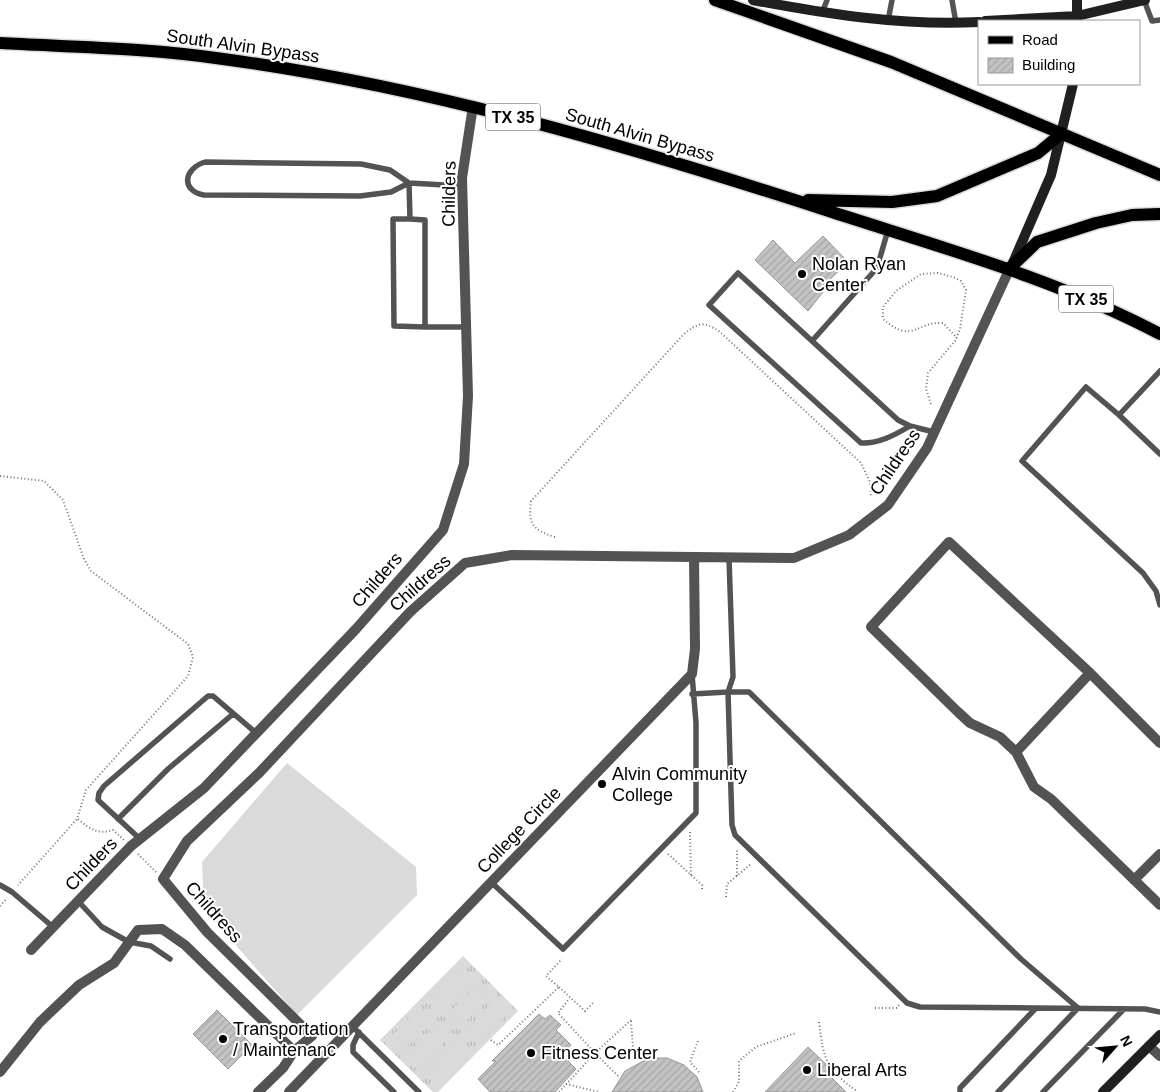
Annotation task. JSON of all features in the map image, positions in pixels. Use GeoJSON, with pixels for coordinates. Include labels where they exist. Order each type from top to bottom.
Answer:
{"type":"FeatureCollection","features":[{"type":"Feature","properties":{"kind":"main road"},"geometry":{"type":"LineString","coordinates":[[715,0],[892,62],[1160,175]]}},
{"type":"Feature","properties":{"kind":"main road"},"geometry":{"type":"LineString","coordinates":[[752,0],[822,13],[888,21],[978,22]]}},
{"type":"Feature","properties":{"kind":"main road"},"geometry":{"type":"LineString","coordinates":[[1077,0],[1077,19]]}},
{"type":"Feature","properties":{"kind":"main road"},"geometry":{"type":"LineString","coordinates":[[1030,20],[1077,19],[1144,0]]}},
{"type":"Feature","properties":{"kind":"main road","name":"South Alvin Bypass"},"geometry":{"type":"LineString","coordinates":[[0,43],[124,49],[221,58],[415,92],[473,106],[608,142],[1010,268],[1123,314],[1160,334]]}},
{"type":"Feature","properties":{"kind":"main road"},"geometry":{"type":"LineString","coordinates":[[1010,268],[1051,175],[1073,85]]}},
{"type":"Feature","properties":{"kind":"main road"},"geometry":{"type":"LineString","coordinates":[[792,199],[892,202],[937,196],[1038,153],[1062,133]]}},
{"type":"Feature","properties":{"kind":"main road"},"geometry":{"type":"LineString","coordinates":[[1010,268],[1037,242],[1096,223],[1132,215],[1160,214]]}},
{"type":"Feature","properties":{"kind":"main road"},"geometry":{"type":"LineString","coordinates":[[1103,1092],[1160,1035]]}},
{"type":"Feature","properties":{"kind":"street","name":"Childers"},"geometry":{"type":"LineString","coordinates":[[31,950],[78,902],[134,850],[140,839],[204,788],[356,628],[443,530],[464,464],[468,396],[463,186],[473,106]]}},
{"type":"Feature","properties":{"kind":"street","name":"Childress"},"geometry":{"type":"LineString","coordinates":[[258,1092],[283,1068],[294,1051],[312,1036],[207,932],[163,879],[187,841],[259,773],[410,612],[466,563],[512,555],[794,558],[848,534],[888,505],[927,448],[1010,268]]}},
{"type":"Feature","properties":{"kind":"street"},"geometry":{"type":"LineString","coordinates":[[1160,743],[1090,673],[949,542],[871,627],[970,723],[1000,737],[1016,752],[1034,787],[1051,799],[1160,906]]}},
{"type":"Feature","properties":{"kind":"street"},"geometry":{"type":"LineString","coordinates":[[692,674],[695,649],[694,557]]}},
{"type":"Feature","properties":{"kind":"street"},"geometry":{"type":"LineString","coordinates":[[1016,752],[1090,673]]}},
{"type":"Feature","properties":{"kind":"street","name":"College Circle"},"geometry":{"type":"LineString","coordinates":[[289,1092],[356,1029],[491,882],[692,674]]}},
{"type":"Feature","properties":{"kind":"street"},"geometry":{"type":"LineString","coordinates":[[1134,880],[1160,854]]}},
{"type":"Feature","properties":{"kind":"street"},"geometry":{"type":"LineString","coordinates":[[0,1072],[40,1022],[79,986],[114,963],[138,930],[162,929],[185,945],[294,1051]]}},
{"type":"Feature","properties":{"kind":"street"},"geometry":{"type":"LineString","coordinates":[[1149,1046],[1160,1056]]}},
{"type":"Feature","properties":{"kind":"lane"},"geometry":{"type":"LineString","coordinates":[[822,13],[826,0]]}},
{"type":"Feature","properties":{"kind":"lane"},"geometry":{"type":"LineString","coordinates":[[888,21],[892,0]]}},
{"type":"Feature","properties":{"kind":"lane"},"geometry":{"type":"LineString","coordinates":[[952,0],[956,23]]}},
{"type":"Feature","properties":{"kind":"lane"},"geometry":{"type":"LineString","coordinates":[[1144,0],[1149,19],[1152,21],[1160,20]]}},
{"type":"Feature","properties":{"kind":"lane"},"geometry":{"type":"LineString","coordinates":[[409,184],[390,170],[361,164],[205,162],[194,166],[189,172],[188,179],[190,188],[196,193],[204,195],[360,196],[391,192],[409,184],[463,186]]}},
{"type":"Feature","properties":{"kind":"lane"},"geometry":{"type":"LineString","coordinates":[[409,184],[410,219]]}},
{"type":"Feature","properties":{"kind":"lane"},"geometry":{"type":"LineString","coordinates":[[425,326],[425,220],[393,219],[394,326],[467,327]]}},
{"type":"Feature","properties":{"kind":"lane"},"geometry":{"type":"LineString","coordinates":[[812,342],[878,268],[888,230]]}},
{"type":"Feature","properties":{"kind":"lane"},"geometry":{"type":"LineString","coordinates":[[910,426],[896,435],[870,444],[861,443],[852,438],[709,305],[738,273],[898,420],[910,426],[934,432]]}},
{"type":"Feature","properties":{"kind":"lane"},"geometry":{"type":"LineString","coordinates":[[1119,415],[1160,371]]}},
{"type":"Feature","properties":{"kind":"lane"},"geometry":{"type":"LineString","coordinates":[[1160,454],[1086,387],[1022,461],[1143,573],[1156,591],[1160,605]]}},
{"type":"Feature","properties":{"kind":"lane"},"geometry":{"type":"LineString","coordinates":[[729,558],[733,677],[728,692],[732,825],[735,835],[907,1003],[920,1008],[1145,1009],[1160,1012]]}},
{"type":"Feature","properties":{"kind":"lane"},"geometry":{"type":"LineString","coordinates":[[491,882],[563,949],[696,813],[696,723],[692,694],[692,674]]}},
{"type":"Feature","properties":{"kind":"lane"},"geometry":{"type":"LineString","coordinates":[[692,694],[750,692],[1022,959],[1078,1008]]}},
{"type":"Feature","properties":{"kind":"lane"},"geometry":{"type":"LineString","coordinates":[[140,839],[98,800],[99,793],[104,786],[208,696],[213,696],[256,733]]}},
{"type":"Feature","properties":{"kind":"lane"},"geometry":{"type":"LineString","coordinates":[[118,819],[168,769],[233,714]]}},
{"type":"Feature","properties":{"kind":"lane"},"geometry":{"type":"LineString","coordinates":[[0,885],[12,892],[53,927]]}},
{"type":"Feature","properties":{"kind":"lane"},"geometry":{"type":"LineString","coordinates":[[78,902],[102,927],[129,942],[151,946],[170,959]]}},
{"type":"Feature","properties":{"kind":"lane"},"geometry":{"type":"LineString","coordinates":[[960,1092],[960,1088],[1036,1008]]}},
{"type":"Feature","properties":{"kind":"lane"},"geometry":{"type":"LineString","coordinates":[[998,1092],[1078,1008]]}},
{"type":"Feature","properties":{"kind":"lane"},"geometry":{"type":"LineString","coordinates":[[1043,1092],[1124,1009]]}},
{"type":"Feature","properties":{"kind":"lane"},"geometry":{"type":"LineString","coordinates":[[356,1029],[353,1052],[394,1092]]}},
{"type":"Feature","properties":{"kind":"lane"},"geometry":{"type":"LineString","coordinates":[[356,1029],[419,1092]]}},
{"type":"Feature","properties":{"kind":"path"},"geometry":{"type":"LineString","coordinates":[[931,404],[926,389],[928,373],[956,338],[960,329],[966,290],[961,281],[953,277],[938,273],[922,274],[896,291],[882,307],[883,319],[893,327],[906,332],[919,330],[934,322],[943,323],[956,338]]}},
{"type":"Feature","properties":{"kind":"path"},"geometry":{"type":"LineString","coordinates":[[555,537],[539,532],[532,523],[529,515],[531,500],[683,335],[696,325],[703,324],[720,332],[861,463],[870,482],[871,497]]}},
{"type":"Feature","properties":{"kind":"path"},"geometry":{"type":"LineString","coordinates":[[0,476],[44,481],[63,500],[84,559],[91,571],[188,644],[193,657],[188,676],[86,790],[77,819],[0,906]]}},
{"type":"Feature","properties":{"kind":"path"},"geometry":{"type":"LineString","coordinates":[[77,819],[90,830],[103,833],[113,830],[155,871]]}},
{"type":"Feature","properties":{"kind":"path"},"geometry":{"type":"LineString","coordinates":[[690,827],[691,877]]}},
{"type":"Feature","properties":{"kind":"path"},"geometry":{"type":"LineString","coordinates":[[737,847],[737,876]]}},
{"type":"Feature","properties":{"kind":"path"},"geometry":{"type":"LineString","coordinates":[[666,852],[691,877],[702,885],[702,891]]}},
{"type":"Feature","properties":{"kind":"path"},"geometry":{"type":"LineString","coordinates":[[726,898],[727,884],[753,862]]}},
{"type":"Feature","properties":{"kind":"path"},"geometry":{"type":"LineString","coordinates":[[562,960],[546,976],[585,1012],[594,1002]]}},
{"type":"Feature","properties":{"kind":"path"},"geometry":{"type":"LineString","coordinates":[[490,1040],[498,1045],[559,987]]}},
{"type":"Feature","properties":{"kind":"path"},"geometry":{"type":"LineString","coordinates":[[569,999],[558,1014],[618,1076]]}},
{"type":"Feature","properties":{"kind":"path"},"geometry":{"type":"LineString","coordinates":[[876,1008],[897,1008],[899,1005]]}},
{"type":"Feature","properties":{"kind":"path"},"geometry":{"type":"LineString","coordinates":[[559,1092],[595,1053],[631,1020],[634,1061]]}},
{"type":"Feature","properties":{"kind":"path"},"geometry":{"type":"LineString","coordinates":[[819,1022],[823,1055],[833,1072],[858,1092]]}},
{"type":"Feature","properties":{"kind":"path"},"geometry":{"type":"LineString","coordinates":[[733,1092],[739,1082],[739,1061],[756,1047],[796,1032]]}},
{"type":"Feature","properties":{"kind":"path"},"geometry":{"type":"LineString","coordinates":[[698,1041],[690,1062],[699,1072]]}},
{"type":"Feature","properties":{"kind":"path"},"geometry":{"type":"LineString","coordinates":[[566,1084],[600,1092]]}},
{"type":"Feature","properties":{"kind":"green space"},"geometry":{"type":"Polygon","coordinates":[[[287,763],[416,867],[417,895],[297,1015],[204,909],[202,862],[287,763]]]}},
{"type":"Feature","properties":{"kind":"green space"},"geometry":{"type":"Polygon","coordinates":[[[463,956],[518,1011],[438,1092],[433,1092],[380,1040],[463,956]]]}},
{"type":"Feature","properties":{"kind":"green space"},"geometry":{"type":"Polygon","coordinates":[[[459,967],[472,980],[445,1007],[432,995],[459,967]]]}},
{"type":"Feature","properties":{"kind":"green space"},"geometry":{"type":"Polygon","coordinates":[[[477,984],[489,997],[462,1025],[450,1012],[477,984]]]}},
{"type":"Feature","properties":{"kind":"green space"},"geometry":{"type":"Polygon","coordinates":[[[494,1001],[507,1014],[480,1042],[467,1029],[494,1001]]]}},
{"type":"Feature","properties":{"kind":"green space"},"geometry":{"type":"Polygon","coordinates":[[[418,1009],[431,1022],[404,1050],[391,1037],[418,1009]]]}},
{"type":"Feature","properties":{"kind":"green space"},"geometry":{"type":"Polygon","coordinates":[[[435,1026],[448,1039],[421,1067],[408,1054],[435,1026]]]}},
{"type":"Feature","properties":{"kind":"green space"},"geometry":{"type":"Polygon","coordinates":[[[453,1043],[466,1056],[439,1083],[426,1071],[453,1043]]]}},
{"type":"Feature","properties":{"kind":"building","name":"Nolan Ryan Center"},"geometry":{"type":"Polygon","coordinates":[[[823,236],[848,262],[820,289],[823,292],[808,311],[755,260],[773,240],[795,263],[823,236]]]}},
{"type":"Feature","properties":{"kind":"building","name":"Transportation / Maintenanc"},"geometry":{"type":"Polygon","coordinates":[[[217,1010],[252,1045],[228,1069],[193,1034],[217,1010]]]}},
{"type":"Feature","properties":{"kind":"building","name":"Fitness Center"},"geometry":{"type":"Polygon","coordinates":[[[539,1014],[545,1019],[550,1015],[561,1025],[556,1030],[571,1045],[562,1055],[576,1069],[555,1092],[490,1092],[478,1079],[496,1061],[492,1061],[539,1014]]]}},
{"type":"Feature","properties":{"kind":"building","name":"Liberal Arts"},"geometry":{"type":"Polygon","coordinates":[[[808,1047],[830,1068],[826,1072],[846,1092],[765,1092],[808,1047]]]}},
{"type":"Feature","properties":{"kind":"building"},"geometry":{"type":"Polygon","coordinates":[[[649,1058],[667,1058],[684,1065],[697,1077],[703,1092],[612,1092],[625,1071],[649,1058]]]}},
{"type":"Feature","properties":{"kind":"place","name":"Nolan Ryan Center"},"geometry":{"type":"Point","coordinates":[802,274]}},
{"type":"Feature","properties":{"kind":"place","name":"Alvin Community College"},"geometry":{"type":"Point","coordinates":[602,784]}},
{"type":"Feature","properties":{"kind":"place","name":"Transportation / Maintenanc"},"geometry":{"type":"Point","coordinates":[223,1039]}},
{"type":"Feature","properties":{"kind":"place","name":"Fitness Center"},"geometry":{"type":"Point","coordinates":[531,1053]}},
{"type":"Feature","properties":{"kind":"place","name":"Liberal Arts"},"geometry":{"type":"Point","coordinates":[807,1070]}}]}
